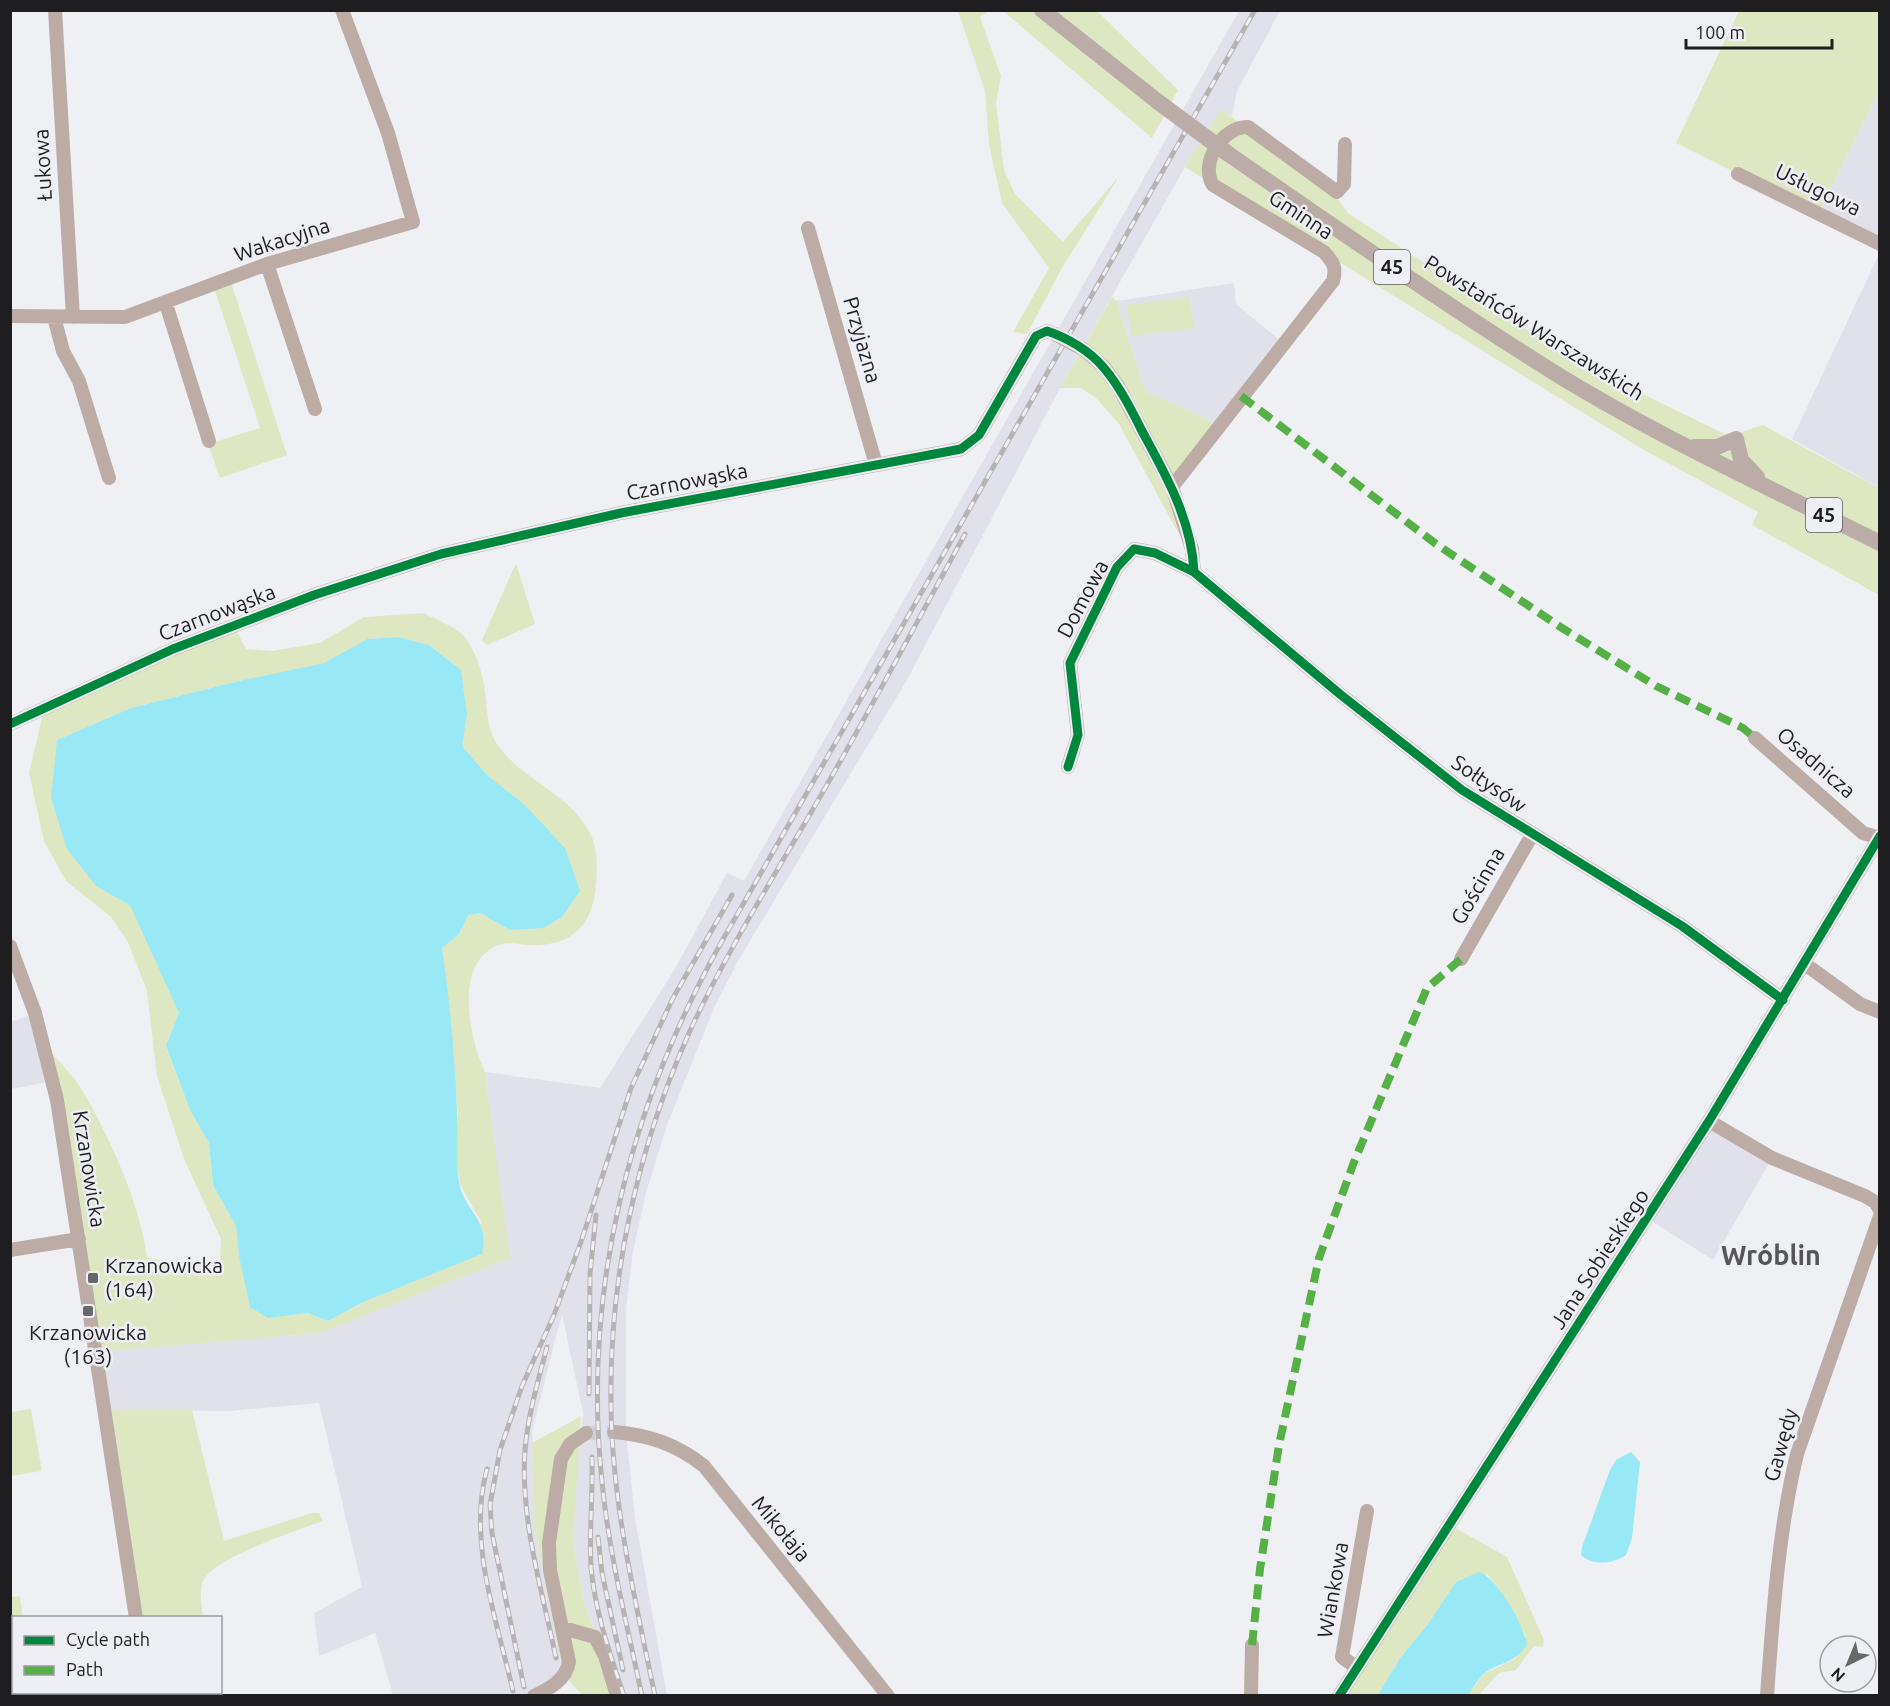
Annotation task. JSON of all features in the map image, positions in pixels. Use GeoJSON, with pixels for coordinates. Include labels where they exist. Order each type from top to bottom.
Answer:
{"type":"FeatureCollection","features":[{"type":"Feature","properties":{"kind":"main road","name":"Powstańców Warszawskich"},"geometry":{"type":"LineString","coordinates":[[1042,10],[1227,153],[1393,267],[1560,376],[1688,446],[1880,543]]}},
{"type":"Feature","properties":{"kind":"main road"},"geometry":{"type":"LineString","coordinates":[[1688,446],[1711,448],[1736,440],[1741,460],[1769,487]]}},
{"type":"Feature","properties":{"kind":"street","name":"Łukowa"},"geometry":{"type":"LineString","coordinates":[[55,10],[73,317]]}},
{"type":"Feature","properties":{"kind":"street","name":"Wakacyjna"},"geometry":{"type":"LineString","coordinates":[[10,316],[124,318],[267,264],[413,222],[388,133],[342,10]]}},
{"type":"Feature","properties":{"kind":"street","name":"Gminna"},"geometry":{"type":"LineString","coordinates":[[1172,487],[1333,281],[1335,272],[1335,265],[1324,252],[1213,185],[1208,174],[1210,158],[1227,133],[1241,127],[1248,127],[1337,192],[1342,187],[1345,176],[1345,144]]}},
{"type":"Feature","properties":{"kind":"street","name":"Usługowa"},"geometry":{"type":"LineString","coordinates":[[1738,174],[1880,244]]}},
{"type":"Feature","properties":{"kind":"street","name":"Przyjazna"},"geometry":{"type":"LineString","coordinates":[[808,228],[876,465]]}},
{"type":"Feature","properties":{"kind":"street"},"geometry":{"type":"LineString","coordinates":[[267,264],[315,409]]}},
{"type":"Feature","properties":{"kind":"street"},"geometry":{"type":"LineString","coordinates":[[166,304],[209,441]]}},
{"type":"Feature","properties":{"kind":"street"},"geometry":{"type":"LineString","coordinates":[[54,317],[59,340],[79,381],[109,478]]}},
{"type":"Feature","properties":{"kind":"street","name":"Czarnowąska"},"geometry":{"type":"LineString","coordinates":[[10,724],[173,649],[314,595],[441,554],[621,513],[961,449],[973,442],[989,418],[1036,336],[1047,331],[1083,349],[1103,366],[1118,386],[1172,487],[1192,549],[1194,572]]}},
{"type":"Feature","properties":{"kind":"street","name":"Domowa"},"geometry":{"type":"LineString","coordinates":[[1068,767],[1078,735],[1070,663],[1117,567],[1134,549],[1155,553],[1194,572]]}},
{"type":"Feature","properties":{"kind":"street","name":"Sołtysów"},"geometry":{"type":"LineString","coordinates":[[1194,572],[1341,694],[1462,790],[1682,926],[1783,1000]]}},
{"type":"Feature","properties":{"kind":"street","name":"Osadnicza"},"geometry":{"type":"LineString","coordinates":[[1755,738],[1863,833],[1879,837]]}},
{"type":"Feature","properties":{"kind":"street","name":"Gościnna"},"geometry":{"type":"LineString","coordinates":[[1461,959],[1532,835]]}},
{"type":"Feature","properties":{"kind":"street","name":"Jana Sobieskiego"},"geometry":{"type":"LineString","coordinates":[[1339,1695],[1710,1121],[1879,837]]}},
{"type":"Feature","properties":{"kind":"street","name":"Krzanowicka"},"geometry":{"type":"LineString","coordinates":[[10,946],[35,1013],[51,1072],[79,1239],[136,1616]]}},
{"type":"Feature","properties":{"kind":"street"},"geometry":{"type":"LineString","coordinates":[[1805,964],[1860,1004],[1880,1012]]}},
{"type":"Feature","properties":{"kind":"street"},"geometry":{"type":"LineString","coordinates":[[1710,1121],[1772,1158],[1865,1196],[1875,1202],[1880,1210]]}},
{"type":"Feature","properties":{"kind":"street","name":"Gawędy"},"geometry":{"type":"LineString","coordinates":[[1767,1695],[1774,1593],[1797,1454],[1880,1216]]}},
{"type":"Feature","properties":{"kind":"street"},"geometry":{"type":"LineString","coordinates":[[10,1250],[79,1239]]}},
{"type":"Feature","properties":{"kind":"street","name":"Mikołaja"},"geometry":{"type":"LineString","coordinates":[[614,1432],[641,1435],[671,1444],[704,1466],[888,1695]]}},
{"type":"Feature","properties":{"kind":"street"},"geometry":{"type":"LineString","coordinates":[[534,1695],[553,1685],[568,1669],[569,1662],[563,1628],[550,1570],[549,1543],[561,1459],[570,1444],[586,1433]]}},
{"type":"Feature","properties":{"kind":"street","name":"Wiankowa"},"geometry":{"type":"LineString","coordinates":[[1357,1668],[1342,1658],[1367,1511]]}},
{"type":"Feature","properties":{"kind":"street"},"geometry":{"type":"LineString","coordinates":[[563,1628],[595,1637],[605,1656],[617,1695]]}},
{"type":"Feature","properties":{"kind":"street"},"geometry":{"type":"LineString","coordinates":[[1251,1695],[1252,1644]]}},
{"type":"Feature","properties":{"kind":"shaded area"},"geometry":{"type":"Polygon","coordinates":[[[1239,11],[1280,11],[1237,91],[1232,116],[1221,110],[1185,167],[1060,388],[907,680],[738,961],[714,1008],[667,1125],[646,1193],[633,1251],[626,1309],[626,1433],[635,1518],[667,1695],[617,1695],[584,1603],[573,1541],[575,1486],[583,1413],[562,1314],[532,1431],[535,1531],[564,1675],[534,1695],[393,1695],[375,1633],[319,1656],[314,1613],[362,1587],[319,1403],[229,1411],[105,1410],[96,1352],[319,1333],[509,1258],[485,1072],[600,1088],[676,967],[727,873],[744,881],[1239,11]]]}},
{"type":"Feature","properties":{"kind":"shaded area"},"geometry":{"type":"Polygon","coordinates":[[[1879,92],[1879,244],[1818,214],[1879,92]]]}},
{"type":"Feature","properties":{"kind":"shaded area"},"geometry":{"type":"Polygon","coordinates":[[[1879,254],[1880,484],[1878,487],[1792,439],[1879,254]]]}},
{"type":"Feature","properties":{"kind":"shaded area"},"geometry":{"type":"Polygon","coordinates":[[[1234,283],[1236,304],[1283,343],[1218,428],[1207,419],[1145,391],[1117,301],[1234,283]]]}},
{"type":"Feature","properties":{"kind":"shaded area"},"geometry":{"type":"Polygon","coordinates":[[[35,1013],[53,1081],[11,1089],[11,1022],[35,1013]]]}},
{"type":"Feature","properties":{"kind":"shaded area"},"geometry":{"type":"Polygon","coordinates":[[[1709,1121],[1772,1158],[1713,1260],[1647,1218],[1709,1121]]]}},
{"type":"Feature","properties":{"kind":"green space"},"geometry":{"type":"Polygon","coordinates":[[[958,11],[989,11],[980,17],[1001,76],[996,103],[1004,170],[1015,194],[1063,242],[1120,175],[1062,268],[1027,334],[1013,332],[1049,268],[1002,203],[989,145],[985,91],[958,11]]]}},
{"type":"Feature","properties":{"kind":"green space"},"geometry":{"type":"Polygon","coordinates":[[[1003,11],[1097,11],[1178,90],[1152,138],[1003,11]]]}},
{"type":"Feature","properties":{"kind":"green space"},"geometry":{"type":"Polygon","coordinates":[[[1739,11],[1879,11],[1879,92],[1818,214],[1676,143],[1739,11]]]}},
{"type":"Feature","properties":{"kind":"green space"},"geometry":{"type":"Polygon","coordinates":[[[1221,109],[1332,191],[1348,213],[1575,361],[1735,439],[1744,431],[1763,425],[1879,488],[1879,595],[1752,525],[1758,512],[1642,449],[1185,167],[1221,109]]]}},
{"type":"Feature","properties":{"kind":"green space"},"geometry":{"type":"Polygon","coordinates":[[[230,279],[287,455],[220,478],[208,444],[260,428],[213,285],[230,279]]]}},
{"type":"Feature","properties":{"kind":"green space"},"geometry":{"type":"Polygon","coordinates":[[[1112,297],[1117,301],[1145,391],[1207,419],[1218,428],[1173,487],[1192,549],[1176,529],[1119,424],[1096,398],[1081,388],[1060,388],[1112,297]]]}},
{"type":"Feature","properties":{"kind":"green space"},"geometry":{"type":"Polygon","coordinates":[[[1189,297],[1194,328],[1131,336],[1127,305],[1189,297]]]}},
{"type":"Feature","properties":{"kind":"green space"},"geometry":{"type":"Polygon","coordinates":[[[516,563],[535,624],[487,645],[482,640],[516,563]]]}},
{"type":"Feature","properties":{"kind":"green space"},"geometry":{"type":"Polygon","coordinates":[[[424,613],[464,636],[479,666],[484,683],[489,722],[497,744],[519,768],[571,808],[591,835],[595,849],[597,871],[595,893],[588,917],[582,926],[574,934],[555,943],[527,945],[508,943],[486,952],[476,965],[470,982],[470,1020],[485,1072],[510,1258],[320,1333],[96,1352],[44,1044],[78,1084],[103,1128],[131,1194],[144,1237],[147,1257],[219,1275],[221,1239],[184,1159],[157,1076],[147,991],[128,942],[111,917],[66,881],[44,841],[29,773],[44,709],[236,630],[246,649],[272,651],[320,643],[364,617],[424,613]],[[398,637],[367,639],[324,663],[243,680],[131,708],[57,740],[179,1013],[166,1047],[190,1110],[209,1143],[213,1185],[236,1226],[239,1256],[268,1318],[308,1313],[328,1321],[363,1302],[482,1223],[460,1185],[455,1151],[458,1116],[442,947],[459,934],[468,915],[480,913],[510,930],[525,805],[487,775],[461,745],[467,714],[461,670],[429,645],[398,637]]]}},
{"type":"Feature","properties":{"kind":"green space"},"geometry":{"type":"Polygon","coordinates":[[[31,1409],[42,1471],[11,1476],[11,1412],[31,1409]]]}},
{"type":"Feature","properties":{"kind":"green space"},"geometry":{"type":"Polygon","coordinates":[[[105,1410],[192,1410],[224,1541],[312,1513],[319,1513],[323,1521],[239,1554],[210,1572],[202,1584],[203,1616],[136,1616],[105,1410]]]}},
{"type":"Feature","properties":{"kind":"green space"},"geometry":{"type":"Polygon","coordinates":[[[581,1416],[573,1541],[584,1603],[617,1695],[582,1695],[564,1675],[535,1531],[532,1443],[581,1416]]]}},
{"type":"Feature","properties":{"kind":"green space"},"geometry":{"type":"Polygon","coordinates":[[[1450,1525],[1507,1557],[1544,1640],[1543,1647],[1534,1646],[1516,1670],[1499,1673],[1479,1695],[1468,1695],[1483,1674],[1515,1659],[1526,1636],[1500,1590],[1487,1574],[1456,1582],[1428,1624],[1400,1658],[1378,1695],[1339,1696],[1450,1525]]]}},
{"type":"Feature","properties":{"kind":"green space"},"geometry":{"type":"Polygon","coordinates":[[[20,1596],[23,1616],[12,1616],[12,1694],[209,1695],[11,1695],[10,1597],[20,1596]]]}},
{"type":"Feature","properties":{"kind":"water"},"geometry":{"type":"Polygon","coordinates":[[[398,637],[429,645],[461,670],[467,714],[462,746],[487,775],[525,805],[565,848],[580,891],[562,917],[543,928],[510,930],[480,913],[468,915],[459,934],[442,948],[453,1051],[459,1182],[466,1200],[480,1223],[484,1242],[482,1254],[363,1302],[328,1321],[308,1313],[268,1318],[250,1307],[239,1256],[236,1226],[213,1185],[209,1143],[190,1110],[166,1046],[179,1013],[130,905],[96,886],[67,849],[51,798],[57,740],[131,708],[243,680],[324,663],[367,639],[398,637]]]}},
{"type":"Feature","properties":{"kind":"water"},"geometry":{"type":"Polygon","coordinates":[[[1631,1452],[1640,1462],[1632,1538],[1626,1555],[1609,1562],[1591,1561],[1581,1555],[1582,1547],[1610,1470],[1616,1460],[1631,1452]]]}},
{"type":"Feature","properties":{"kind":"water"},"geometry":{"type":"Polygon","coordinates":[[[1479,1572],[1494,1583],[1502,1593],[1516,1615],[1527,1645],[1513,1659],[1486,1672],[1468,1695],[1378,1695],[1400,1658],[1428,1624],[1456,1582],[1479,1572]]]}},
{"type":"Feature","properties":{"kind":"tunnel"},"geometry":{"type":"LineString","coordinates":[[586,1433],[614,1432]]}},
{"type":"Feature","properties":{"kind":"railway"},"geometry":{"type":"LineString","coordinates":[[642,1696],[605,1509],[598,1411],[599,1340],[607,1271],[620,1202],[638,1135],[661,1069],[689,1004],[722,941],[1255,10]]}},
{"type":"Feature","properties":{"kind":"railway"},"geometry":{"type":"LineString","coordinates":[[655,1696],[620,1515],[612,1442],[611,1405],[615,1309],[621,1262],[641,1168],[671,1077],[703,1003],[751,914],[857,732],[965,534]]}},
{"type":"Feature","properties":{"kind":"railway"},"geometry":{"type":"LineString","coordinates":[[524,1687],[492,1533],[490,1505],[500,1450],[522,1386],[554,1315],[582,1239],[631,1088],[673,998],[732,895]]}},
{"type":"Feature","properties":{"kind":"railway"},"geometry":{"type":"LineString","coordinates":[[589,1394],[590,1274],[596,1215]]}},
{"type":"Feature","properties":{"kind":"railway"},"geometry":{"type":"LineString","coordinates":[[547,1347],[528,1424],[524,1476],[533,1554],[556,1658]]}},
{"type":"Feature","properties":{"kind":"railway"},"geometry":{"type":"LineString","coordinates":[[592,1457],[591,1567],[593,1584],[604,1633],[624,1696]]}},
{"type":"Feature","properties":{"kind":"railway"},"geometry":{"type":"LineString","coordinates":[[487,1469],[480,1524],[482,1553],[492,1609],[513,1691]]}},
{"type":"Feature","properties":{"kind":"railway"},"geometry":{"type":"LineString","coordinates":[[598,1537],[602,1573],[623,1670]]}},
{"type":"Feature","properties":{"kind":"marked path"},"geometry":{"type":"LineString","coordinates":[[1241,396],[1436,544],[1562,628],[1656,686],[1743,728],[1755,738]]}},
{"type":"Feature","properties":{"kind":"marked path"},"geometry":{"type":"LineString","coordinates":[[1252,1645],[1260,1569],[1279,1445],[1319,1258],[1354,1162],[1427,988],[1461,959]]}},
{"type":"Feature","properties":{"kind":"cycle path"},"geometry":{"type":"LineString","coordinates":[[10,724],[173,649],[314,595],[441,554],[621,513],[961,449],[979,435],[1036,336],[1047,331],[1071,341],[1092,356],[1110,375],[1120,390],[1176,499],[1188,535],[1194,572]]}},
{"type":"Feature","properties":{"kind":"cycle path"},"geometry":{"type":"LineString","coordinates":[[1068,767],[1078,735],[1070,663],[1117,567],[1134,549],[1155,553],[1194,572],[1341,695],[1462,790],[1682,926],[1783,1000]]}},
{"type":"Feature","properties":{"kind":"cycle path"},"geometry":{"type":"LineString","coordinates":[[1339,1696],[1709,1121],[1880,836]]}},
{"type":"Feature","properties":{"kind":"place","name":"Krzanowicka (164)"},"geometry":{"type":"Point","coordinates":[93,1278]}},
{"type":"Feature","properties":{"kind":"place","name":"Krzanowicka (163)"},"geometry":{"type":"Point","coordinates":[88,1311]}},
{"type":"Feature","properties":{"kind":"district","name":"Wróblin"},"geometry":{"type":"Point","coordinates":[1771,1256]}}]}
